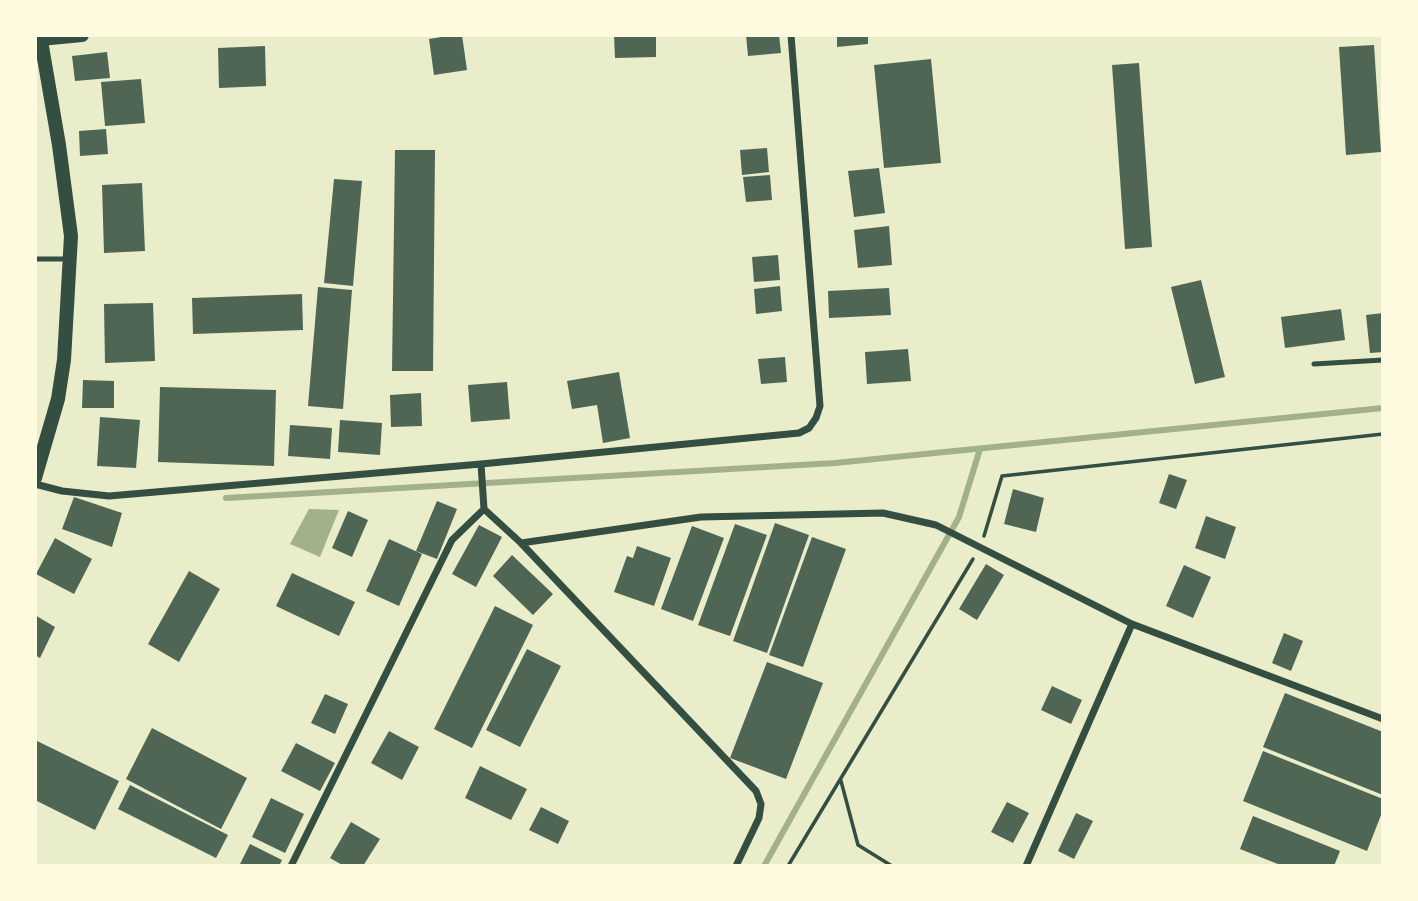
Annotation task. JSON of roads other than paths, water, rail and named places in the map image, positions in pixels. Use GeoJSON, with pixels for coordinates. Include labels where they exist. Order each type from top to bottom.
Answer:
{"type":"FeatureCollection","features":[{"type":"Feature","properties":{"kind":"main road"},"geometry":{"type":"LineString","coordinates":[[35,478],[55,410],[64,360],[71,236],[60,145],[40,37],[82,35]]}},
{"type":"Feature","properties":{"kind":"street"},"geometry":{"type":"LineString","coordinates":[[35,484],[62,491],[109,496],[799,433],[816,418],[820,406],[790,35]]}},
{"type":"Feature","properties":{"kind":"street"},"geometry":{"type":"LineString","coordinates":[[481,464],[484,509],[520,543],[756,791],[761,804],[759,818],[736,866]]}},
{"type":"Feature","properties":{"kind":"street"},"geometry":{"type":"LineString","coordinates":[[291,866],[452,540],[484,509]]}},
{"type":"Feature","properties":{"kind":"street"},"geometry":{"type":"LineString","coordinates":[[520,543],[701,517],[883,513],[936,525],[1132,624],[1383,719]]}},
{"type":"Feature","properties":{"kind":"street"},"geometry":{"type":"LineString","coordinates":[[1026,866],[1132,624]]}},
{"type":"Feature","properties":{"kind":"lane"},"geometry":{"type":"LineString","coordinates":[[35,259],[70,259]]}},
{"type":"Feature","properties":{"kind":"lane"},"geometry":{"type":"LineString","coordinates":[[1314,364],[1383,360]]}},
{"type":"Feature","properties":{"kind":"waterway"},"geometry":{"type":"LineString","coordinates":[[226,498],[835,463],[1383,408]]}},
{"type":"Feature","properties":{"kind":"waterway"},"geometry":{"type":"LineString","coordinates":[[764,866],[959,517],[980,449]]}}]}
